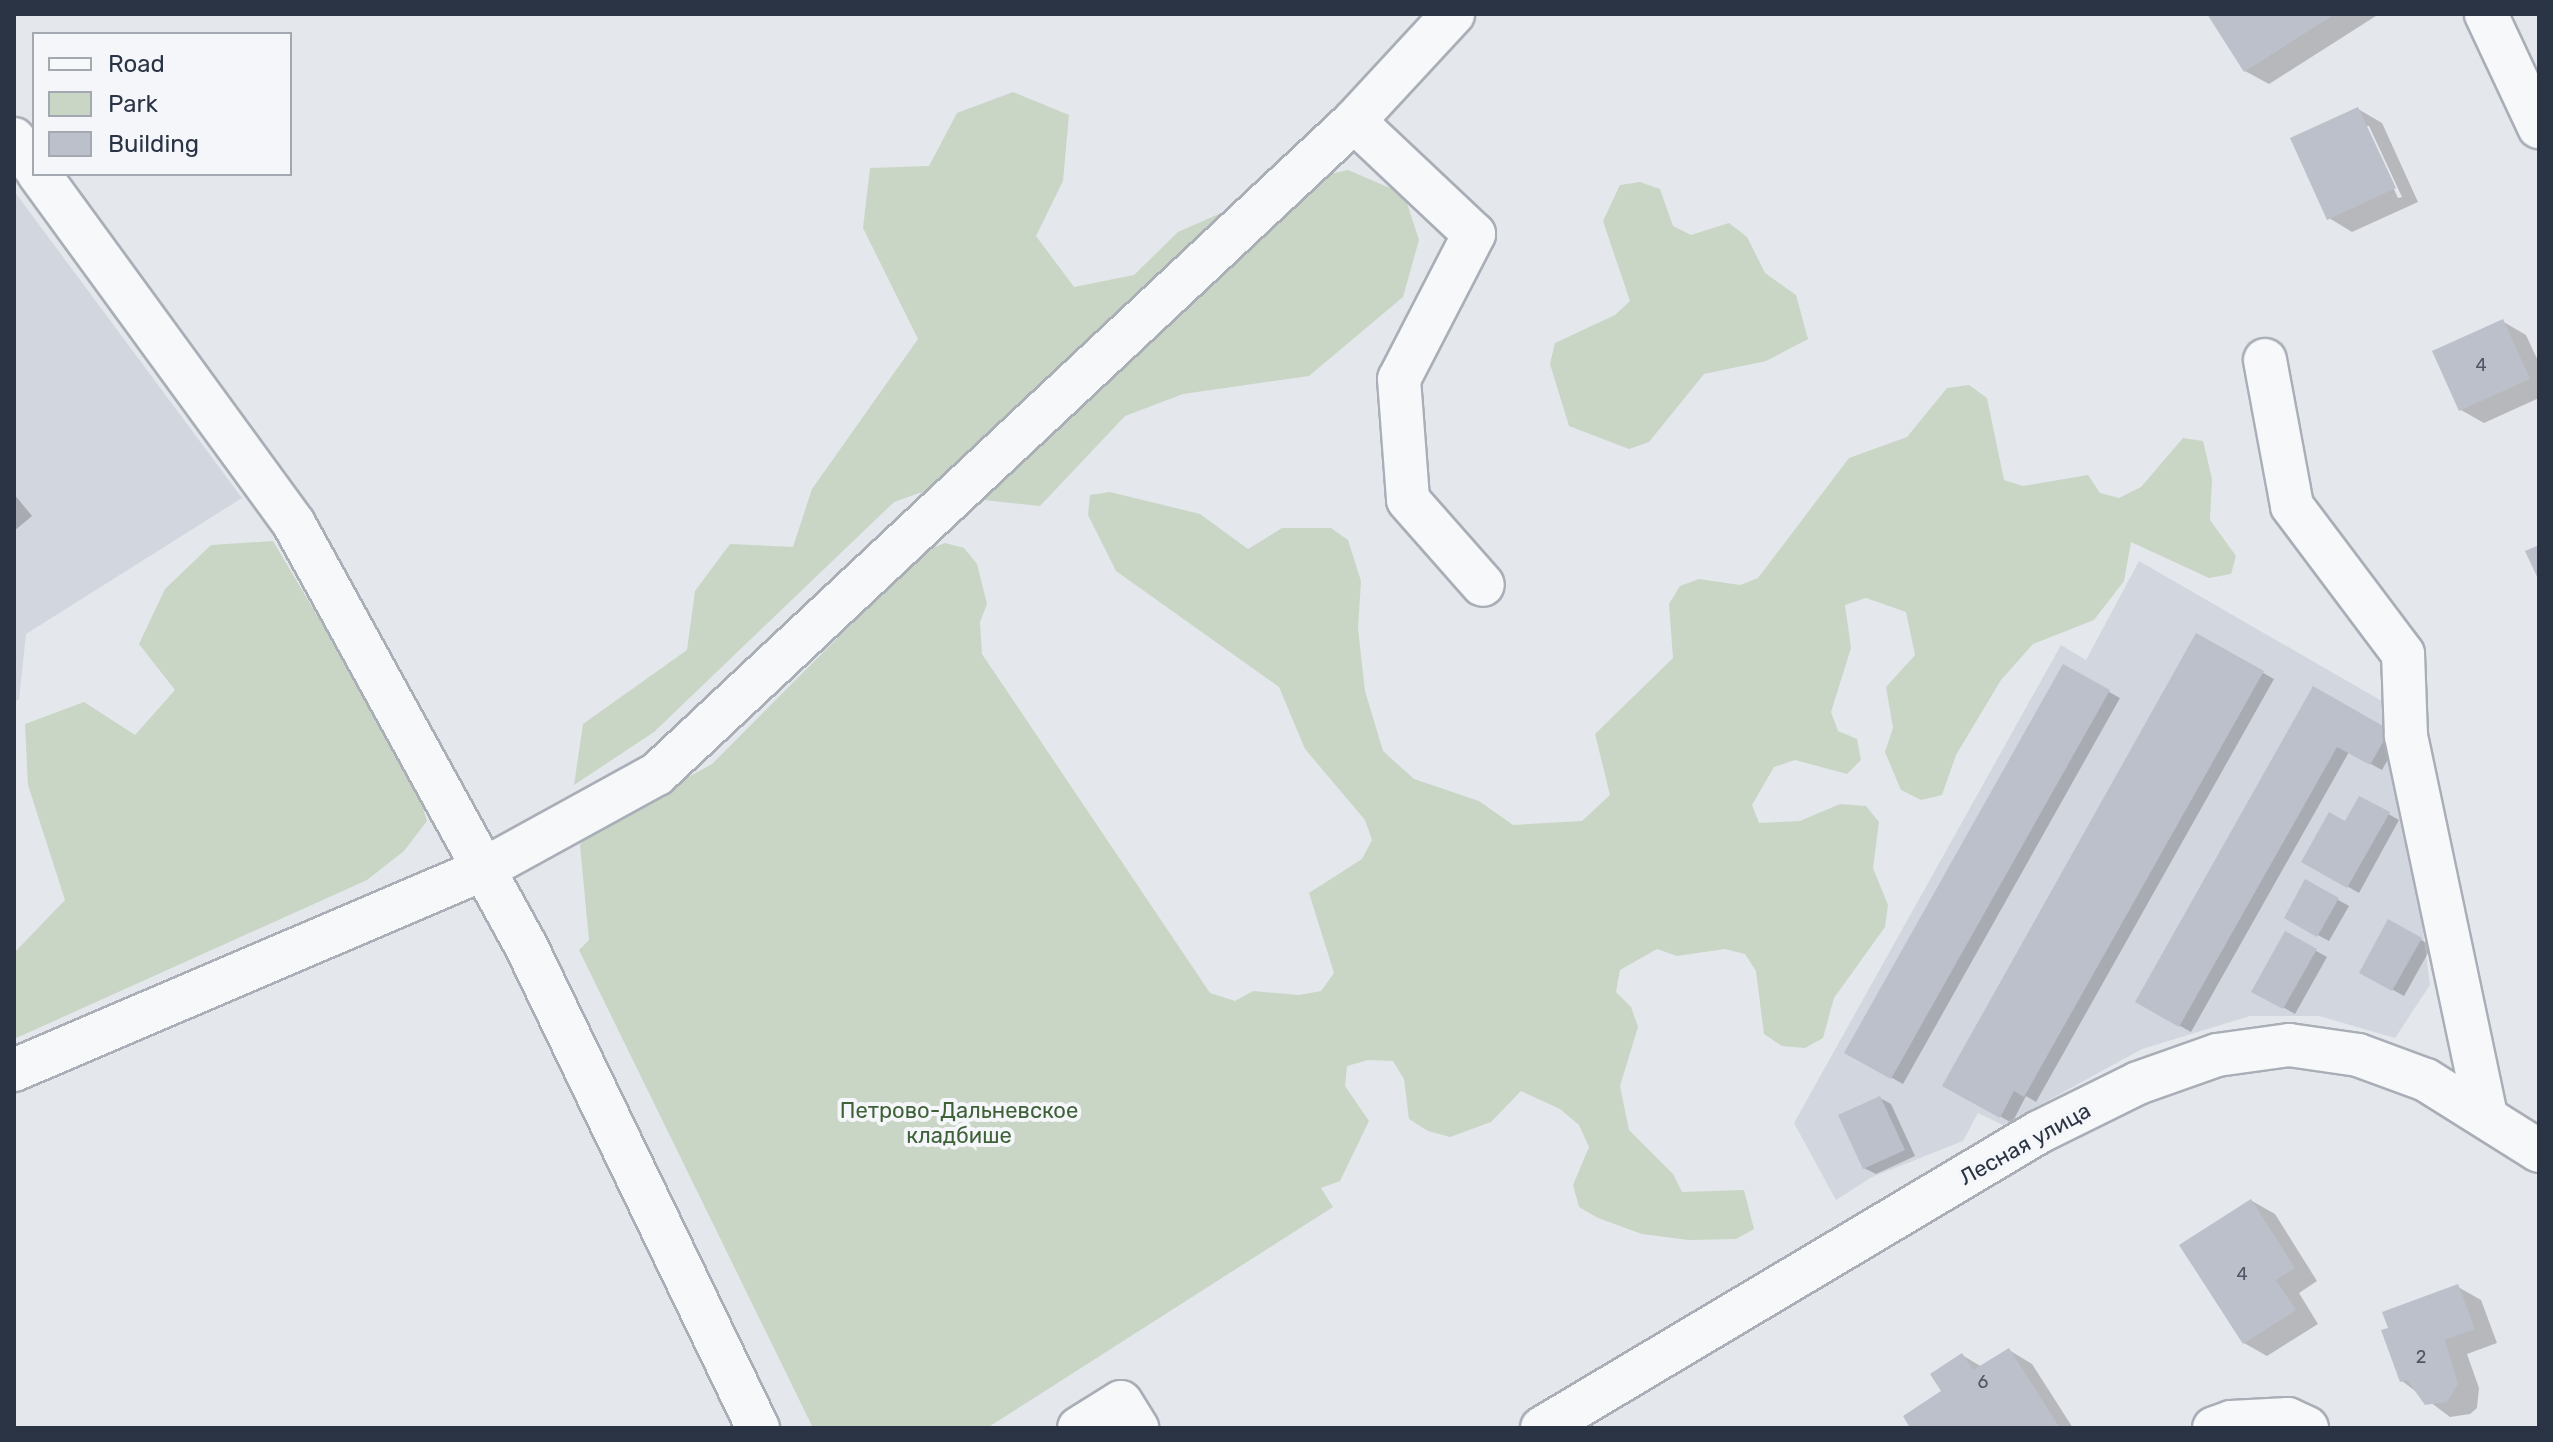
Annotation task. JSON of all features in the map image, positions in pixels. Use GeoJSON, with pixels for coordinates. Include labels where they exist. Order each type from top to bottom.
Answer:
{"type":"FeatureCollection","features":[{"type":"Feature","properties":{"kind":"street"},"geometry":{"type":"LineString","coordinates":[[14,1070],[484,869],[657,774],[1354,121],[1453,14]]}},
{"type":"Feature","properties":{"kind":"street"},"geometry":{"type":"LineString","coordinates":[[2486,14],[2539,127]]}},
{"type":"Feature","properties":{"kind":"street"},"geometry":{"type":"LineString","coordinates":[[1354,121],[1474,234],[1399,379],[1408,500],[1483,585]]}},
{"type":"Feature","properties":{"kind":"street"},"geometry":{"type":"LineString","coordinates":[[14,139],[32,164]]}},
{"type":"Feature","properties":{"kind":"street"},"geometry":{"type":"LineString","coordinates":[[40,176],[294,524],[526,946],[758,1428]]}},
{"type":"Feature","properties":{"kind":"street"},"geometry":{"type":"LineString","coordinates":[[2265,360],[2292,506],[2403,654],[2406,736],[2444,935],[2486,1117]]}},
{"type":"Feature","properties":{"kind":"street","name":"Лесная улица"},"geometry":{"type":"LineString","coordinates":[[1542,1428],[2039,1132],[2138,1083],[2217,1055],[2289,1045],[2358,1055],[2426,1080],[2539,1151]]}},
{"type":"Feature","properties":{"kind":"street"},"geometry":{"type":"LineString","coordinates":[[1079,1428],[1121,1402],[1137,1428]]}},
{"type":"Feature","properties":{"kind":"street"},"geometry":{"type":"LineString","coordinates":[[2214,1428],[2231,1422],[2288,1419],[2307,1428]]}},
{"type":"Feature","properties":{"kind":"shaded area"},"geometry":{"type":"Polygon","coordinates":[[[14,191],[242,498],[26,634],[19,699],[14,702],[14,191]]]}},
{"type":"Feature","properties":{"kind":"shaded area"},"geometry":{"type":"Polygon","coordinates":[[[2139,561],[2394,708],[2430,985],[2395,1038],[2319,1016],[2250,1016],[2142,1049],[2003,1125],[1978,1113],[1963,1141],[1872,1177],[1836,1200],[1794,1123],[2061,645],[2086,660],[2139,561]]]}},
{"type":"Feature","properties":{"kind":"green space"},"geometry":{"type":"Polygon","coordinates":[[[1013,92],[1069,115],[1063,181],[1036,236],[1074,287],[1134,275],[1178,232],[1289,183],[1348,170],[1404,194],[1419,240],[1403,297],[1309,376],[1183,394],[1125,416],[1040,506],[919,493],[894,502],[654,732],[574,785],[583,724],[687,650],[695,591],[730,544],[793,547],[812,489],[918,339],[863,228],[870,168],[929,166],[957,113],[1013,92]]]}},
{"type":"Feature","properties":{"kind":"green space"},"geometry":{"type":"Polygon","coordinates":[[[1640,182],[1660,189],[1673,226],[1691,235],[1729,223],[1747,237],[1765,273],[1796,295],[1808,339],[1766,361],[1704,374],[1649,442],[1629,449],[1569,426],[1550,364],[1555,343],[1615,315],[1630,301],[1603,221],[1620,185],[1640,182]]]}},
{"type":"Feature","properties":{"kind":"green space","name":"Петрово-Дальневское кладбише"},"geometry":{"type":"Polygon","coordinates":[[[1969,385],[1987,398],[2004,480],[2023,486],[2088,475],[2100,493],[2119,498],[2141,487],[2183,438],[2203,441],[2212,479],[2210,520],[2236,556],[2231,574],[2209,578],[2131,542],[2124,581],[2094,620],[2033,644],[2001,680],[1956,755],[1942,795],[1921,800],[1901,790],[1885,752],[1893,728],[1886,687],[1915,655],[1906,612],[1866,598],[1845,605],[1851,648],[1831,712],[1838,731],[1857,739],[1861,760],[1847,774],[1795,760],[1774,767],[1752,805],[1759,823],[1800,821],[1840,804],[1866,806],[1879,822],[1873,868],[1888,905],[1885,927],[1834,998],[1823,1038],[1805,1048],[1782,1046],[1764,1034],[1756,971],[1745,954],[1725,949],[1677,956],[1657,949],[1620,970],[1616,992],[1631,1007],[1638,1027],[1620,1086],[1629,1130],[1673,1174],[1682,1192],[1744,1190],[1754,1229],[1736,1239],[1689,1240],[1642,1234],[1598,1218],[1579,1207],[1573,1185],[1589,1147],[1579,1125],[1560,1109],[1521,1091],[1491,1122],[1450,1137],[1428,1131],[1409,1119],[1404,1079],[1393,1061],[1368,1060],[1347,1066],[1345,1086],[1369,1121],[1340,1181],[1321,1188],[1333,1207],[987,1428],[813,1428],[579,950],[589,940],[580,845],[593,830],[712,764],[924,551],[945,543],[964,548],[977,564],[987,604],[980,622],[982,654],[1210,993],[1235,1001],[1253,991],[1299,995],[1321,991],[1334,973],[1309,893],[1362,859],[1372,840],[1365,820],[1305,749],[1279,687],[1116,571],[1088,515],[1090,495],[1110,492],[1200,514],[1248,549],[1282,528],[1331,528],[1348,540],[1361,581],[1358,629],[1365,691],[1383,751],[1414,779],[1479,801],[1513,825],[1582,821],[1610,795],[1595,734],[1673,658],[1669,604],[1680,586],[1699,579],[1740,585],[1758,578],[1849,458],[1907,437],[1947,388],[1969,385]]]}},
{"type":"Feature","properties":{"kind":"green space"},"geometry":{"type":"Polygon","coordinates":[[[273,541],[414,779],[427,821],[404,851],[367,880],[14,1039],[14,953],[65,900],[28,785],[25,724],[84,702],[135,735],[175,690],[139,644],[165,589],[211,545],[273,541]]]}},
{"type":"Feature","properties":{"kind":"building"},"geometry":{"type":"Polygon","coordinates":[[[2207,14],[2335,14],[2244,72],[2207,14]]]}},
{"type":"Feature","properties":{"kind":"building"},"geometry":{"type":"Polygon","coordinates":[[[2358,107],[2396,188],[2327,220],[2290,138],[2358,107]]]}},
{"type":"Feature","properties":{"kind":"building"},"geometry":{"type":"Polygon","coordinates":[[[2503,319],[2530,379],[2459,411],[2432,351],[2503,319]]]}},
{"type":"Feature","properties":{"kind":"building"},"geometry":{"type":"Polygon","coordinates":[[[2539,545],[2539,581],[2525,551],[2539,545]]]}},
{"type":"Feature","properties":{"kind":"building"},"geometry":{"type":"Polygon","coordinates":[[[2196,633],[2264,671],[2024,1097],[2014,1091],[2000,1118],[1942,1086],[2196,633]]]}},
{"type":"Feature","properties":{"kind":"building"},"geometry":{"type":"Polygon","coordinates":[[[2063,664],[2110,690],[1891,1079],[1844,1053],[2063,664]]]}},
{"type":"Feature","properties":{"kind":"building"},"geometry":{"type":"Polygon","coordinates":[[[2313,686],[2390,730],[2370,765],[2337,747],[2179,1027],[2135,1002],[2313,686]]]}},
{"type":"Feature","properties":{"kind":"building"},"geometry":{"type":"Polygon","coordinates":[[[2359,796],[2390,812],[2347,888],[2301,862],[2329,812],[2345,821],[2359,796]]]}},
{"type":"Feature","properties":{"kind":"building"},"geometry":{"type":"Polygon","coordinates":[[[2305,879],[2339,898],[2317,937],[2284,918],[2305,879]]]}},
{"type":"Feature","properties":{"kind":"building"},"geometry":{"type":"Polygon","coordinates":[[[2388,919],[2422,938],[2392,991],[2359,973],[2388,919]]]}},
{"type":"Feature","properties":{"kind":"building"},"geometry":{"type":"Polygon","coordinates":[[[2285,931],[2317,949],[2283,1009],[2251,992],[2285,931]]]}},
{"type":"Feature","properties":{"kind":"building"},"geometry":{"type":"Polygon","coordinates":[[[1880,1096],[1905,1150],[1863,1169],[1838,1115],[1880,1096]]]}},
{"type":"Feature","properties":{"kind":"building"},"geometry":{"type":"Polygon","coordinates":[[[2251,1199],[2295,1268],[2276,1280],[2296,1310],[2243,1344],[2179,1245],[2251,1199]]]}},
{"type":"Feature","properties":{"kind":"building"},"geometry":{"type":"Polygon","coordinates":[[[2458,1284],[2475,1329],[2445,1340],[2458,1384],[2447,1402],[2425,1405],[2407,1380],[2400,1382],[2381,1330],[2388,1328],[2382,1312],[2458,1284]]]}},
{"type":"Feature","properties":{"kind":"building"},"geometry":{"type":"Polygon","coordinates":[[[2009,1348],[2060,1428],[1910,1428],[1903,1416],[1941,1391],[1930,1374],[1962,1353],[1973,1370],[2009,1348]]]}}]}
